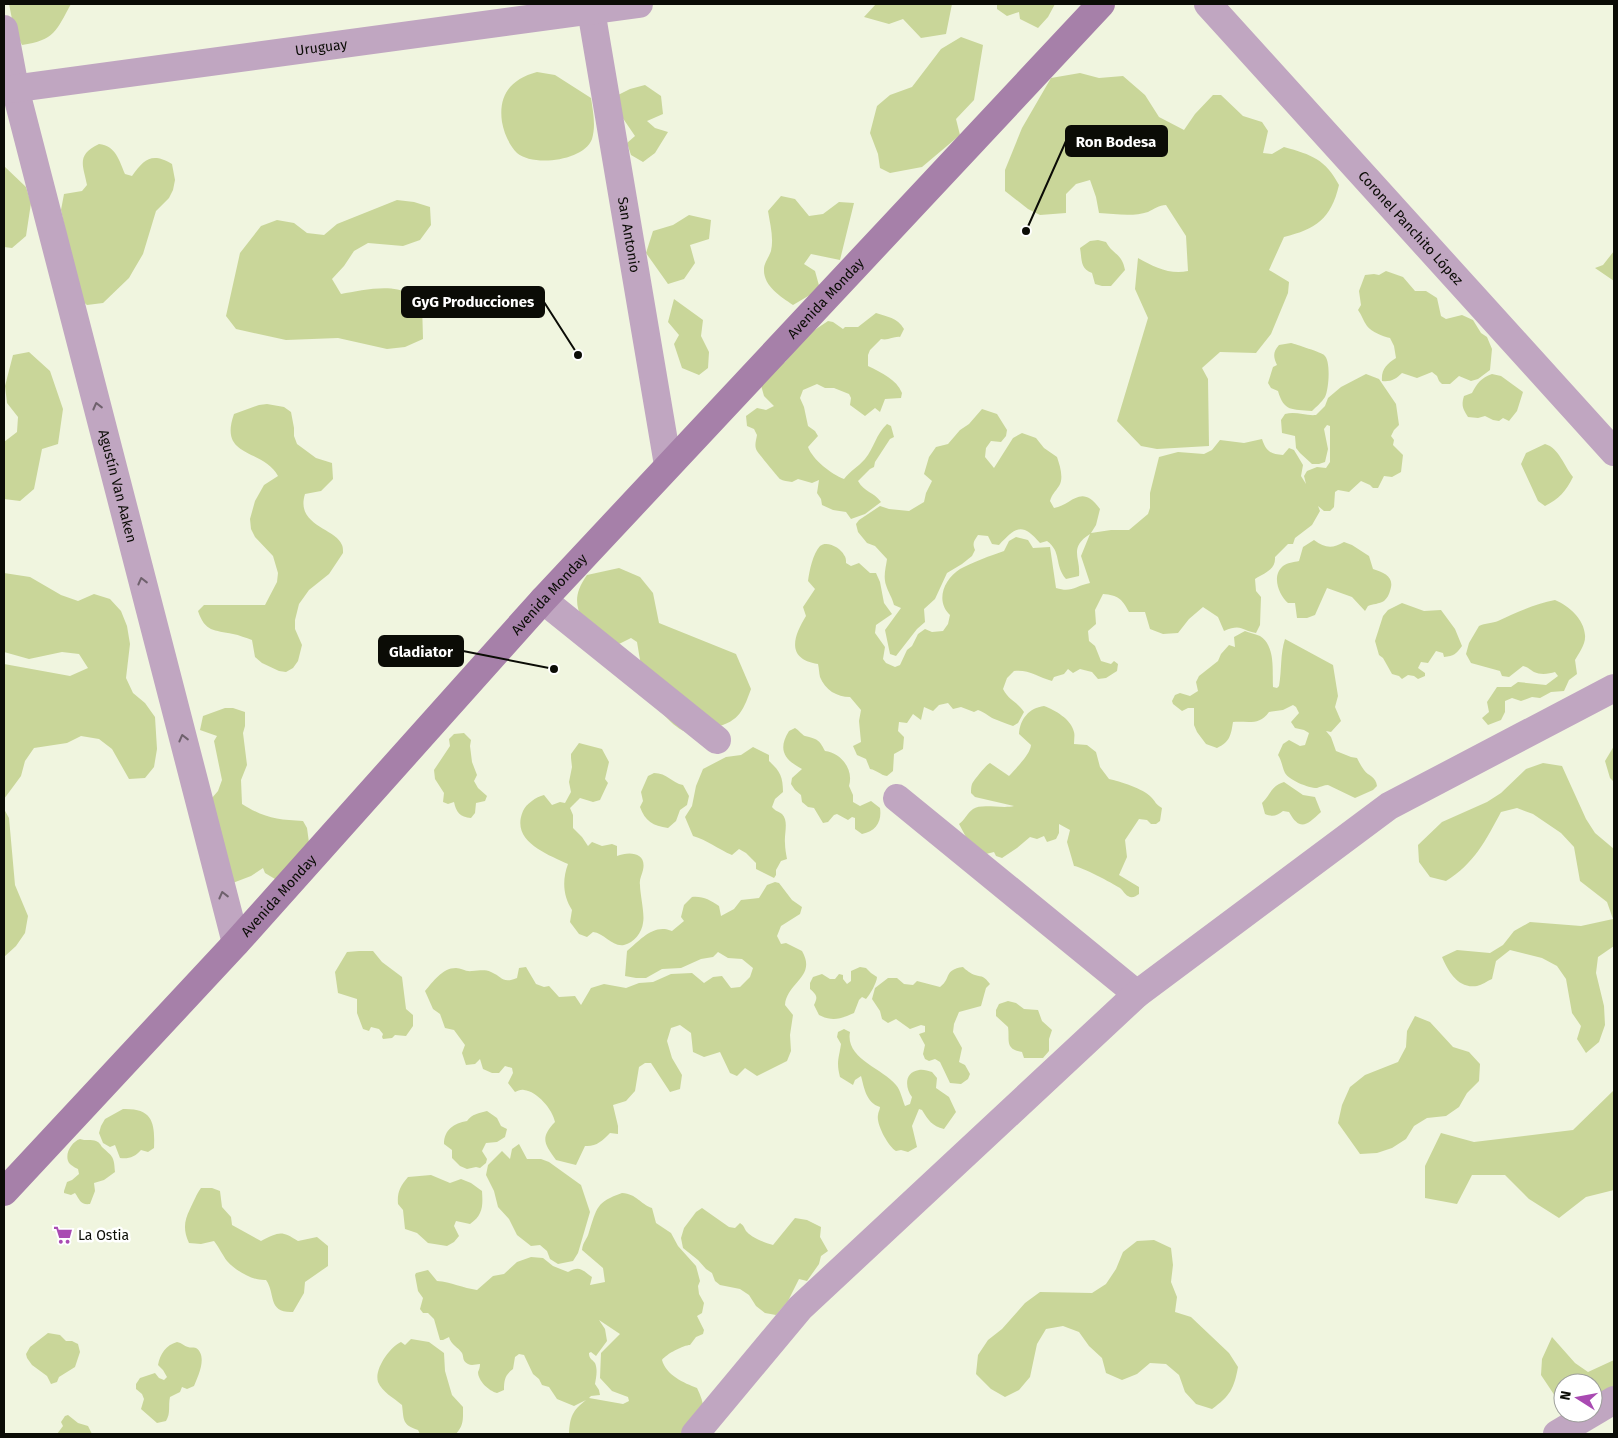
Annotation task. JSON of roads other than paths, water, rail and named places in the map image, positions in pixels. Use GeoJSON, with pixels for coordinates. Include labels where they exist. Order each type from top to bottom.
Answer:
{"type":"FeatureCollection","features":[{"type":"Feature","properties":{"kind":"main road","name":"Avenida Monday"},"geometry":{"type":"LineString","coordinates":[[4,1192],[236,943],[542,600],[1101,4]]}},
{"type":"Feature","properties":{"kind":"street","name":"Uruguay"},"geometry":{"type":"LineString","coordinates":[[10,89],[591,6],[638,4]]}},
{"type":"Feature","properties":{"kind":"street","name":"Coronel Panchito López"},"geometry":{"type":"LineString","coordinates":[[1208,4],[1614,452]]}},
{"type":"Feature","properties":{"kind":"street","name":"San Antonio"},"geometry":{"type":"LineString","coordinates":[[591,6],[668,465]]}},
{"type":"Feature","properties":{"kind":"street","name":"Agustín Van Aaken"},"geometry":{"type":"LineString","coordinates":[[4,29],[10,89],[236,943]]}},
{"type":"Feature","properties":{"kind":"street"},"geometry":{"type":"LineString","coordinates":[[542,600],[717,740]]}},
{"type":"Feature","properties":{"kind":"street"},"geometry":{"type":"LineString","coordinates":[[695,1434],[800,1308],[1137,994],[1389,806],[1614,688]]}},
{"type":"Feature","properties":{"kind":"street"},"geometry":{"type":"LineString","coordinates":[[897,798],[1137,994]]}},
{"type":"Feature","properties":{"kind":"street"},"geometry":{"type":"LineString","coordinates":[[1557,1434],[1614,1400]]}},
{"type":"Feature","properties":{"kind":"place","name":"Ron Bodesa"},"geometry":{"type":"Point","coordinates":[1026,231]}},
{"type":"Feature","properties":{"kind":"place","name":"GyG Producciones"},"geometry":{"type":"Point","coordinates":[578,355]}},
{"type":"Feature","properties":{"kind":"place","name":"Gladiator"},"geometry":{"type":"Point","coordinates":[554,669]}},
{"type":"Feature","properties":{"kind":"place","name":"La Ostia"},"geometry":{"type":"Point","coordinates":[63,1235]}}]}
